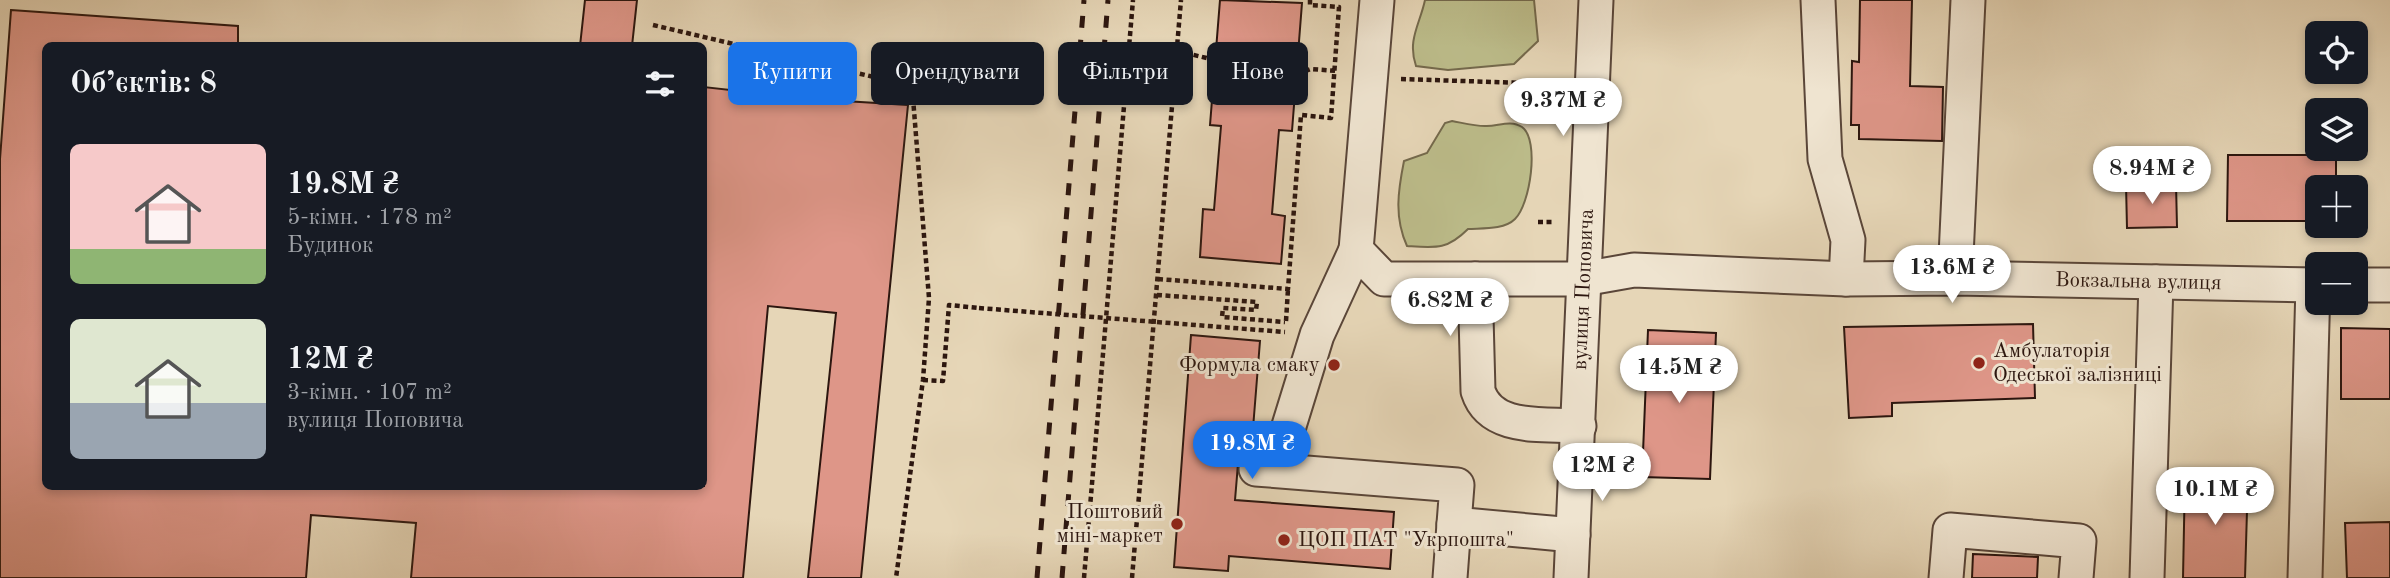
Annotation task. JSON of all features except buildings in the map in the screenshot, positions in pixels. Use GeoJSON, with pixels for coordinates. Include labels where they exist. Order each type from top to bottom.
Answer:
{"type":"FeatureCollection","features":[{"type":"Feature","properties":{"kind":"street"},"geometry":{"type":"LineString","coordinates":[[1289,429],[1317,335],[1356,250],[1377,0]]}},
{"type":"Feature","properties":{"kind":"street","name":"вулиця Поповича"},"geometry":{"type":"LineString","coordinates":[[1571,578],[1596,0]]}},
{"type":"Feature","properties":{"kind":"street"},"geometry":{"type":"LineString","coordinates":[[1818,0],[1825,159],[1848,240],[1846,279]]}},
{"type":"Feature","properties":{"kind":"street"},"geometry":{"type":"LineString","coordinates":[[1955,278],[1968,0]]}},
{"type":"Feature","properties":{"kind":"street","name":"Вокзальна вулиця"},"geometry":{"type":"LineString","coordinates":[[1356,250],[1384,279],[1583,279],[1634,270],[1846,279],[1955,278],[2305,285]]}},
{"type":"Feature","properties":{"kind":"street"},"geometry":{"type":"LineString","coordinates":[[1475,278],[1478,391],[1484,406],[1494,415],[1509,421],[1579,426]]}},
{"type":"Feature","properties":{"kind":"street"},"geometry":{"type":"LineString","coordinates":[[2147,578],[2156,282]]}},
{"type":"Feature","properties":{"kind":"street"},"geometry":{"type":"LineString","coordinates":[[2368,285],[2390,285]]}},
{"type":"Feature","properties":{"kind":"street"},"geometry":{"type":"LineString","coordinates":[[2305,578],[2314,315]]}},
{"type":"Feature","properties":{"kind":"street"},"geometry":{"type":"LineString","coordinates":[[1256,469],[1457,485],[1450,578]]}},
{"type":"Feature","properties":{"kind":"street"},"geometry":{"type":"LineString","coordinates":[[1454,524],[1573,535]]}},
{"type":"Feature","properties":{"kind":"street"},"geometry":{"type":"LineString","coordinates":[[1946,578],[1950,530],[2079,541],[2076,578]]}},
{"type":"Feature","properties":{"kind":"path"},"geometry":{"type":"LineString","coordinates":[[1084,578],[1133,0]]}},
{"type":"Feature","properties":{"kind":"path"},"geometry":{"type":"LineString","coordinates":[[1178,42],[1181,0]]}},
{"type":"Feature","properties":{"kind":"path"},"geometry":{"type":"LineString","coordinates":[[1285,332],[1301,115],[1331,118],[1339,8],[1310,5],[1310,0]]}},
{"type":"Feature","properties":{"kind":"path"},"geometry":{"type":"LineString","coordinates":[[653,25],[895,82],[913,98],[929,299],[923,380],[896,578]]}},
{"type":"Feature","properties":{"kind":"path"},"geometry":{"type":"LineString","coordinates":[[1308,70],[1334,71]]}},
{"type":"Feature","properties":{"kind":"path"},"geometry":{"type":"LineString","coordinates":[[1459,81],[1555,84]]}},
{"type":"Feature","properties":{"kind":"path"},"geometry":{"type":"LineString","coordinates":[[1132,578],[1172,105]]}},
{"type":"Feature","properties":{"kind":"path"},"geometry":{"type":"LineString","coordinates":[[1538,222],[1556,222]]}},
{"type":"Feature","properties":{"kind":"path"},"geometry":{"type":"LineString","coordinates":[[1158,279],[1288,289]]}},
{"type":"Feature","properties":{"kind":"path"},"geometry":{"type":"LineString","coordinates":[[1157,295],[1256,302],[1256,310],[1223,308],[1222,317],[1286,322]]}},
{"type":"Feature","properties":{"kind":"path"},"geometry":{"type":"LineString","coordinates":[[923,380],[943,382],[949,305],[1251,329]]}},
{"type":"Feature","properties":{"kind":"green space"},"geometry":{"type":"Polygon","coordinates":[[[1425,0],[1534,0],[1538,41],[1514,64],[1448,70],[1416,66],[1414,40],[1425,0]]]}},
{"type":"Feature","properties":{"kind":"green space"},"geometry":{"type":"Polygon","coordinates":[[[1452,121],[1481,126],[1513,124],[1522,127],[1531,145],[1532,158],[1525,201],[1515,219],[1505,225],[1468,229],[1454,241],[1440,246],[1407,246],[1400,225],[1398,204],[1404,161],[1427,153],[1445,123],[1452,121]]]}},
{"type":"Feature","properties":{"kind":"railway"},"geometry":{"type":"LineString","coordinates":[[1037,578],[1084,0]]}},
{"type":"Feature","properties":{"kind":"railway"},"geometry":{"type":"LineString","coordinates":[[1062,578],[1108,0]]}},
{"type":"Feature","properties":{"kind":"place","name":"Амбулаторія Одеської залізниці"},"geometry":{"type":"Point","coordinates":[1979,363]}},
{"type":"Feature","properties":{"kind":"place","name":"Формула смаку"},"geometry":{"type":"Point","coordinates":[1334,365]}},
{"type":"Feature","properties":{"kind":"place","name":"Поштовий міні-маркет"},"geometry":{"type":"Point","coordinates":[1177,524]}},
{"type":"Feature","properties":{"kind":"place","name":"ЦОП ПАТ \"Укрпошта\""},"geometry":{"type":"Point","coordinates":[1284,540]}}]}
